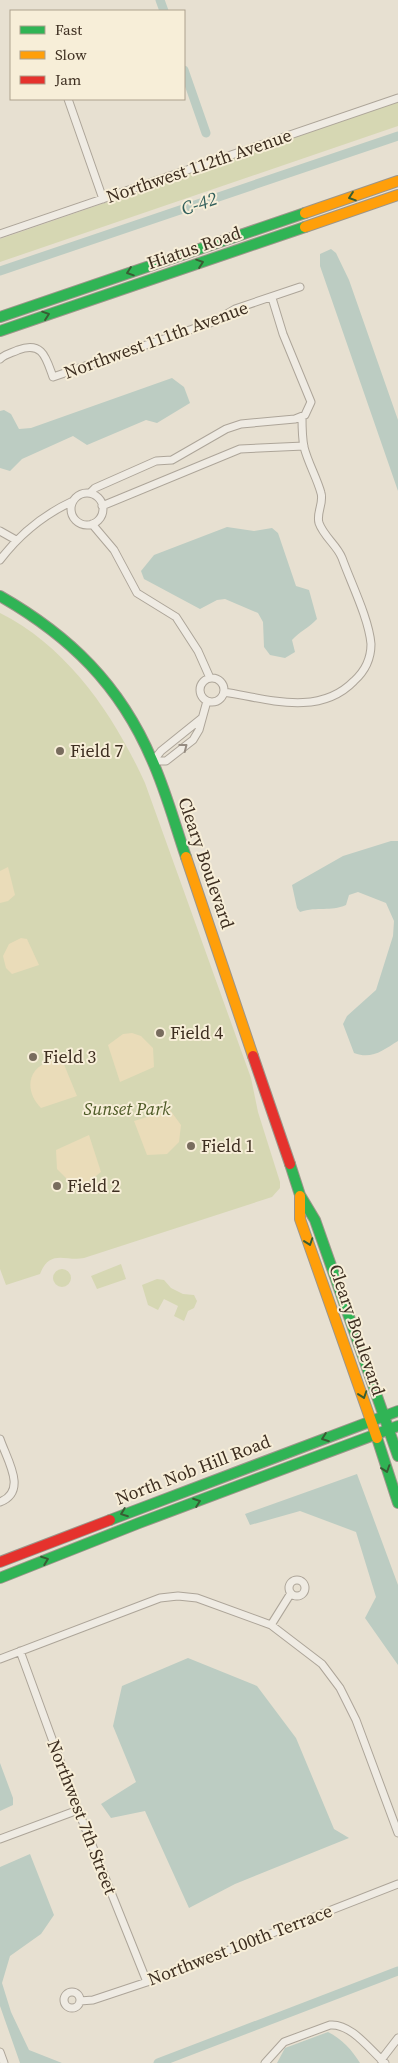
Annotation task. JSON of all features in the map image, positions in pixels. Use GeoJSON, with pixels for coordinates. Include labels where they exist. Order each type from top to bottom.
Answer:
{"type":"FeatureCollection","features":[{"type":"Feature","properties":{"kind":"main road","name":"Hiatus Road"},"geometry":{"type":"LineString","coordinates":[[0,317],[398,181]]}},
{"type":"Feature","properties":{"kind":"main road","name":"Hiatus Road"},"geometry":{"type":"LineString","coordinates":[[0,331],[398,195]]}},
{"type":"Feature","properties":{"kind":"main road","name":"Cleary Boulevard"},"geometry":{"type":"LineString","coordinates":[[0,596],[47,623],[91,663],[127,709],[153,761],[300,1195],[315,1220],[384,1416],[393,1428],[398,1456]]}},
{"type":"Feature","properties":{"kind":"main road","name":"Cleary Boulevard"},"geometry":{"type":"LineString","coordinates":[[300,1195],[300,1219],[398,1503]]}},
{"type":"Feature","properties":{"kind":"main road","name":"North Nob Hill Road"},"geometry":{"type":"LineString","coordinates":[[0,1562],[398,1410]]}},
{"type":"Feature","properties":{"kind":"main road","name":"North Nob Hill Road"},"geometry":{"type":"LineString","coordinates":[[0,1578],[139,1523],[393,1428]]}},
{"type":"Feature","properties":{"kind":"street","name":"Northwest 112th Avenue"},"geometry":{"type":"LineString","coordinates":[[0,234],[398,98]]}},
{"type":"Feature","properties":{"kind":"street"},"geometry":{"type":"LineString","coordinates":[[68,100],[103,199]]}},
{"type":"Feature","properties":{"kind":"street","name":"Northwest 111th Avenue"},"geometry":{"type":"LineString","coordinates":[[0,359],[29,346],[38,349],[45,357],[53,377],[213,322],[236,309],[300,287]]}},
{"type":"Feature","properties":{"kind":"street"},"geometry":{"type":"LineString","coordinates":[[90,493],[95,488],[152,463],[172,460],[226,429],[241,424],[295,419],[305,415],[310,402],[286,341],[272,298]]}},
{"type":"Feature","properties":{"kind":"street"},"geometry":{"type":"LineString","coordinates":[[224,692],[303,704],[316,702],[332,698],[349,687],[362,674],[369,658],[371,646],[369,631],[340,555],[325,535],[319,523],[318,515],[322,495],[304,446],[302,417]]}},
{"type":"Feature","properties":{"kind":"street"},"geometry":{"type":"LineString","coordinates":[[102,506],[240,449],[304,446]]}},
{"type":"Feature","properties":{"kind":"street"},"geometry":{"type":"LineString","coordinates":[[0,560],[16,540],[30,528],[73,501],[80,494],[90,493],[98,498],[102,506],[101,517],[92,524],[83,524],[75,519],[71,510],[73,501]]}},
{"type":"Feature","properties":{"kind":"street"},"geometry":{"type":"LineString","coordinates":[[92,524],[114,550],[137,593],[176,618],[198,651],[210,678],[221,682],[224,692]]}},
{"type":"Feature","properties":{"kind":"street"},"geometry":{"type":"LineString","coordinates":[[0,531],[16,540]]}},
{"type":"Feature","properties":{"kind":"street"},"geometry":{"type":"LineString","coordinates":[[210,678],[203,682],[200,690],[201,695],[207,701],[217,701],[224,692]]}},
{"type":"Feature","properties":{"kind":"street"},"geometry":{"type":"LineString","coordinates":[[153,761],[166,761],[193,740],[200,730],[207,701]]}},
{"type":"Feature","properties":{"kind":"street"},"geometry":{"type":"LineString","coordinates":[[153,761],[160,751],[202,718]]}},
{"type":"Feature","properties":{"kind":"street"},"geometry":{"type":"LineString","coordinates":[[0,1439],[14,1479],[15,1489],[9,1498],[0,1502]]}},
{"type":"Feature","properties":{"kind":"street"},"geometry":{"type":"LineString","coordinates":[[270,1625],[291,1593]]}},
{"type":"Feature","properties":{"kind":"street"},"geometry":{"type":"LineString","coordinates":[[0,1659],[160,1598],[178,1596],[197,1598],[270,1625],[322,1664],[340,1688],[356,1720],[398,1832]]}},
{"type":"Feature","properties":{"kind":"street","name":"Northwest 7th Street"},"geometry":{"type":"LineString","coordinates":[[20,1651],[78,1810],[147,1982]]}},
{"type":"Feature","properties":{"kind":"street"},"geometry":{"type":"LineString","coordinates":[[0,1839],[78,1810]]}},
{"type":"Feature","properties":{"kind":"street","name":"Northwest 100th Terrace"},"geometry":{"type":"LineString","coordinates":[[80,2001],[92,2000],[147,1982],[398,1884]]}},
{"type":"Feature","properties":{"kind":"street"},"geometry":{"type":"LineString","coordinates":[[265,2063],[284,2042],[330,2025],[338,2024],[348,2030],[383,2061],[398,2038]]}},
{"type":"Feature","properties":{"kind":"street"},"geometry":{"type":"LineString","coordinates":[[0,2052],[4,2063]]}},
{"type":"Feature","properties":{"kind":"green space"},"geometry":{"type":"Polygon","coordinates":[[[398,102],[398,126],[0,262],[0,239],[398,102]]]}},
{"type":"Feature","properties":{"kind":"green space","name":"Sunset Park"},"geometry":{"type":"Polygon","coordinates":[[[0,613],[24,627],[47,644],[68,664],[103,708],[133,758],[145,783],[251,1078],[258,1112],[280,1182],[280,1188],[272,1197],[84,1258],[54,1259],[44,1266],[40,1274],[6,1285],[0,1269],[0,613]]]}},
{"type":"Feature","properties":{"kind":"green space"},"geometry":{"type":"Polygon","coordinates":[[[121,1264],[126,1279],[97,1289],[91,1276],[121,1264]]]}},
{"type":"Feature","properties":{"kind":"green space"},"geometry":{"type":"Polygon","coordinates":[[[62,1269],[68,1272],[71,1278],[68,1284],[62,1287],[56,1284],[53,1278],[56,1272],[62,1269]]]}},
{"type":"Feature","properties":{"kind":"green space"},"geometry":{"type":"Polygon","coordinates":[[[157,1279],[164,1280],[171,1288],[183,1294],[194,1295],[197,1301],[194,1308],[188,1311],[184,1321],[174,1316],[178,1306],[164,1299],[158,1310],[148,1305],[142,1285],[157,1279]]]}},
{"type":"Feature","properties":{"kind":"sand"},"geometry":{"type":"Polygon","coordinates":[[[8,867],[15,895],[8,901],[0,903],[0,871],[8,867]]]}},
{"type":"Feature","properties":{"kind":"sand"},"geometry":{"type":"Polygon","coordinates":[[[21,938],[27,939],[39,965],[12,974],[6,968],[3,956],[9,944],[21,938]]]}},
{"type":"Feature","properties":{"kind":"sand"},"geometry":{"type":"Polygon","coordinates":[[[132,1033],[141,1036],[153,1048],[154,1067],[120,1082],[108,1045],[123,1034],[132,1033]]]}},
{"type":"Feature","properties":{"kind":"sand"},"geometry":{"type":"Polygon","coordinates":[[[51,1061],[63,1062],[77,1096],[41,1108],[32,1095],[31,1081],[37,1069],[51,1061]]]}},
{"type":"Feature","properties":{"kind":"sand"},"geometry":{"type":"Polygon","coordinates":[[[170,1110],[181,1125],[179,1142],[167,1154],[147,1155],[134,1121],[170,1110]]]}},
{"type":"Feature","properties":{"kind":"sand"},"geometry":{"type":"Polygon","coordinates":[[[89,1135],[101,1172],[87,1183],[69,1181],[57,1169],[56,1150],[89,1135]]]}},
{"type":"Feature","properties":{"kind":"shaded area"},"geometry":{"type":"Polygon","coordinates":[[[331,249],[336,253],[349,280],[398,420],[398,491],[320,266],[320,254],[331,249]]]}},
{"type":"Feature","properties":{"kind":"shaded area"},"geometry":{"type":"Polygon","coordinates":[[[172,378],[184,387],[190,403],[157,423],[146,420],[87,445],[73,436],[22,459],[10,471],[0,468],[0,411],[4,410],[11,414],[19,429],[31,428],[172,378]]]}},
{"type":"Feature","properties":{"kind":"shaded area"},"geometry":{"type":"Polygon","coordinates":[[[227,527],[254,531],[272,528],[278,533],[296,586],[309,590],[317,619],[292,640],[295,652],[285,658],[270,655],[264,647],[263,622],[258,613],[225,599],[217,600],[200,609],[144,579],[141,571],[154,555],[227,527]]]}},
{"type":"Feature","properties":{"kind":"shaded area"},"geometry":{"type":"Polygon","coordinates":[[[391,841],[398,841],[398,1041],[372,1055],[360,1055],[354,1053],[343,1024],[347,1016],[376,990],[393,936],[394,921],[386,903],[358,892],[349,895],[346,905],[300,912],[297,908],[292,885],[343,856],[391,841]]]}},
{"type":"Feature","properties":{"kind":"shaded area"},"geometry":{"type":"Polygon","coordinates":[[[357,1474],[398,1585],[398,1665],[365,1618],[376,1597],[356,1532],[300,1511],[250,1525],[245,1514],[357,1474]]]}},
{"type":"Feature","properties":{"kind":"shaded area"},"geometry":{"type":"Polygon","coordinates":[[[188,1658],[257,1686],[296,1738],[334,1829],[349,1838],[235,1884],[189,1908],[145,1811],[111,1818],[101,1804],[136,1782],[113,1726],[122,1686],[188,1658]]]}},
{"type":"Feature","properties":{"kind":"shaded area"},"geometry":{"type":"Polygon","coordinates":[[[0,1763],[13,1798],[13,1805],[0,1811],[0,1763]]]}},
{"type":"Feature","properties":{"kind":"shaded area"},"geometry":{"type":"Polygon","coordinates":[[[30,1854],[54,1915],[41,1934],[10,1956],[2,1983],[11,2012],[29,2050],[62,2063],[20,2063],[0,2006],[0,1867],[30,1854]]]}},
{"type":"Feature","properties":{"kind":"shaded area"},"geometry":{"type":"Polygon","coordinates":[[[328,2032],[346,2045],[360,2063],[277,2063],[285,2048],[328,2032]]]}},
{"type":"Feature","properties":{"kind":"waterway"},"geometry":{"type":"LineString","coordinates":[[160,0],[164,10]]}},
{"type":"Feature","properties":{"kind":"waterway"},"geometry":{"type":"LineString","coordinates":[[185,73],[206,133]]}},
{"type":"Feature","properties":{"kind":"waterway","name":"C-42"},"geometry":{"type":"LineString","coordinates":[[0,271],[398,136]]}},
{"type":"Feature","properties":{"kind":"waterway"},"geometry":{"type":"LineString","coordinates":[[158,2063],[398,1971]]}},
{"type":"Feature","properties":{"kind":"traffic: fast"},"geometry":{"type":"LineString","coordinates":[[0,317],[305,213]]}},
{"type":"Feature","properties":{"kind":"traffic: fast"},"geometry":{"type":"LineString","coordinates":[[0,331],[305,227]]}},
{"type":"Feature","properties":{"kind":"traffic: fast"},"geometry":{"type":"LineString","coordinates":[[0,596],[49,628],[70,646],[90,665],[125,708],[157,772],[186,857]]}},
{"type":"Feature","properties":{"kind":"traffic: fast"},"geometry":{"type":"LineString","coordinates":[[290,1164],[300,1195],[315,1220],[398,1456]]}},
{"type":"Feature","properties":{"kind":"traffic: fast"},"geometry":{"type":"LineString","coordinates":[[110,1520],[398,1411]]}},
{"type":"Feature","properties":{"kind":"traffic: fast"},"geometry":{"type":"LineString","coordinates":[[0,1578],[139,1523],[398,1426]]}},
{"type":"Feature","properties":{"kind":"traffic: fast"},"geometry":{"type":"LineString","coordinates":[[377,1438],[398,1503]]}},
{"type":"Feature","properties":{"kind":"traffic: slow"},"geometry":{"type":"LineString","coordinates":[[305,213],[398,181]]}},
{"type":"Feature","properties":{"kind":"traffic: slow"},"geometry":{"type":"LineString","coordinates":[[305,227],[398,195]]}},
{"type":"Feature","properties":{"kind":"traffic: slow"},"geometry":{"type":"LineString","coordinates":[[186,857],[253,1056]]}},
{"type":"Feature","properties":{"kind":"traffic: slow"},"geometry":{"type":"LineString","coordinates":[[300,1196],[300,1219],[377,1438]]}},
{"type":"Feature","properties":{"kind":"traffic: jam"},"geometry":{"type":"LineString","coordinates":[[253,1056],[290,1164]]}},
{"type":"Feature","properties":{"kind":"traffic: jam"},"geometry":{"type":"LineString","coordinates":[[0,1562],[110,1520]]}},
{"type":"Feature","properties":{"kind":"place","name":"Field 7"},"geometry":{"type":"Point","coordinates":[60,751]}},
{"type":"Feature","properties":{"kind":"place","name":"Field 4"},"geometry":{"type":"Point","coordinates":[160,1033]}},
{"type":"Feature","properties":{"kind":"place","name":"Field 3"},"geometry":{"type":"Point","coordinates":[33,1057]}},
{"type":"Feature","properties":{"kind":"place","name":"Field 1"},"geometry":{"type":"Point","coordinates":[191,1146]}},
{"type":"Feature","properties":{"kind":"place","name":"Field 2"},"geometry":{"type":"Point","coordinates":[57,1186]}}]}
